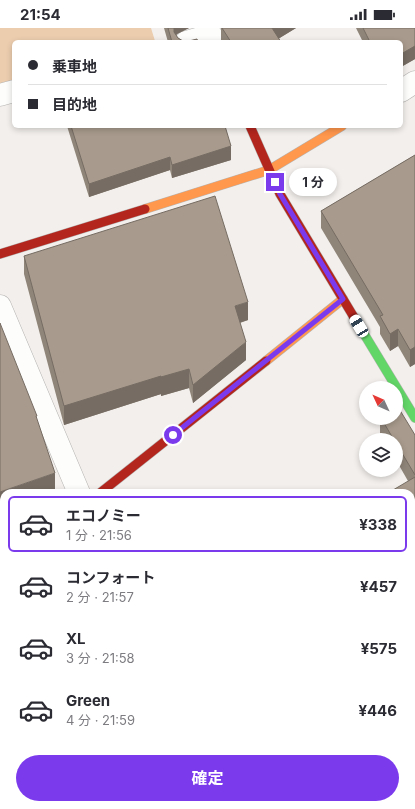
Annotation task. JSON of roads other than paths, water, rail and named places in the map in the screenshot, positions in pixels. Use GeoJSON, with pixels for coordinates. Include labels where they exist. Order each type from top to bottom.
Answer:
{"type":"FeatureCollection","features":[{"type":"Feature","properties":{"kind":"street"},"geometry":{"type":"LineString","coordinates":[[193,40],[211,35]]}},
{"type":"Feature","properties":{"kind":"street"},"geometry":{"type":"LineString","coordinates":[[403,90],[415,82]]}},
{"type":"Feature","properties":{"kind":"street"},"geometry":{"type":"LineString","coordinates":[[0,95],[12,92]]}},
{"type":"Feature","properties":{"kind":"street"},"geometry":{"type":"LineString","coordinates":[[251,128],[280,194],[415,418]]}},
{"type":"Feature","properties":{"kind":"street"},"geometry":{"type":"LineString","coordinates":[[0,254],[269,170],[339,128]]}},
{"type":"Feature","properties":{"kind":"street"},"geometry":{"type":"LineString","coordinates":[[105,489],[343,299]]}},
{"type":"Feature","properties":{"kind":"street"},"geometry":{"type":"LineString","coordinates":[[0,306],[77,489]]}}]}
